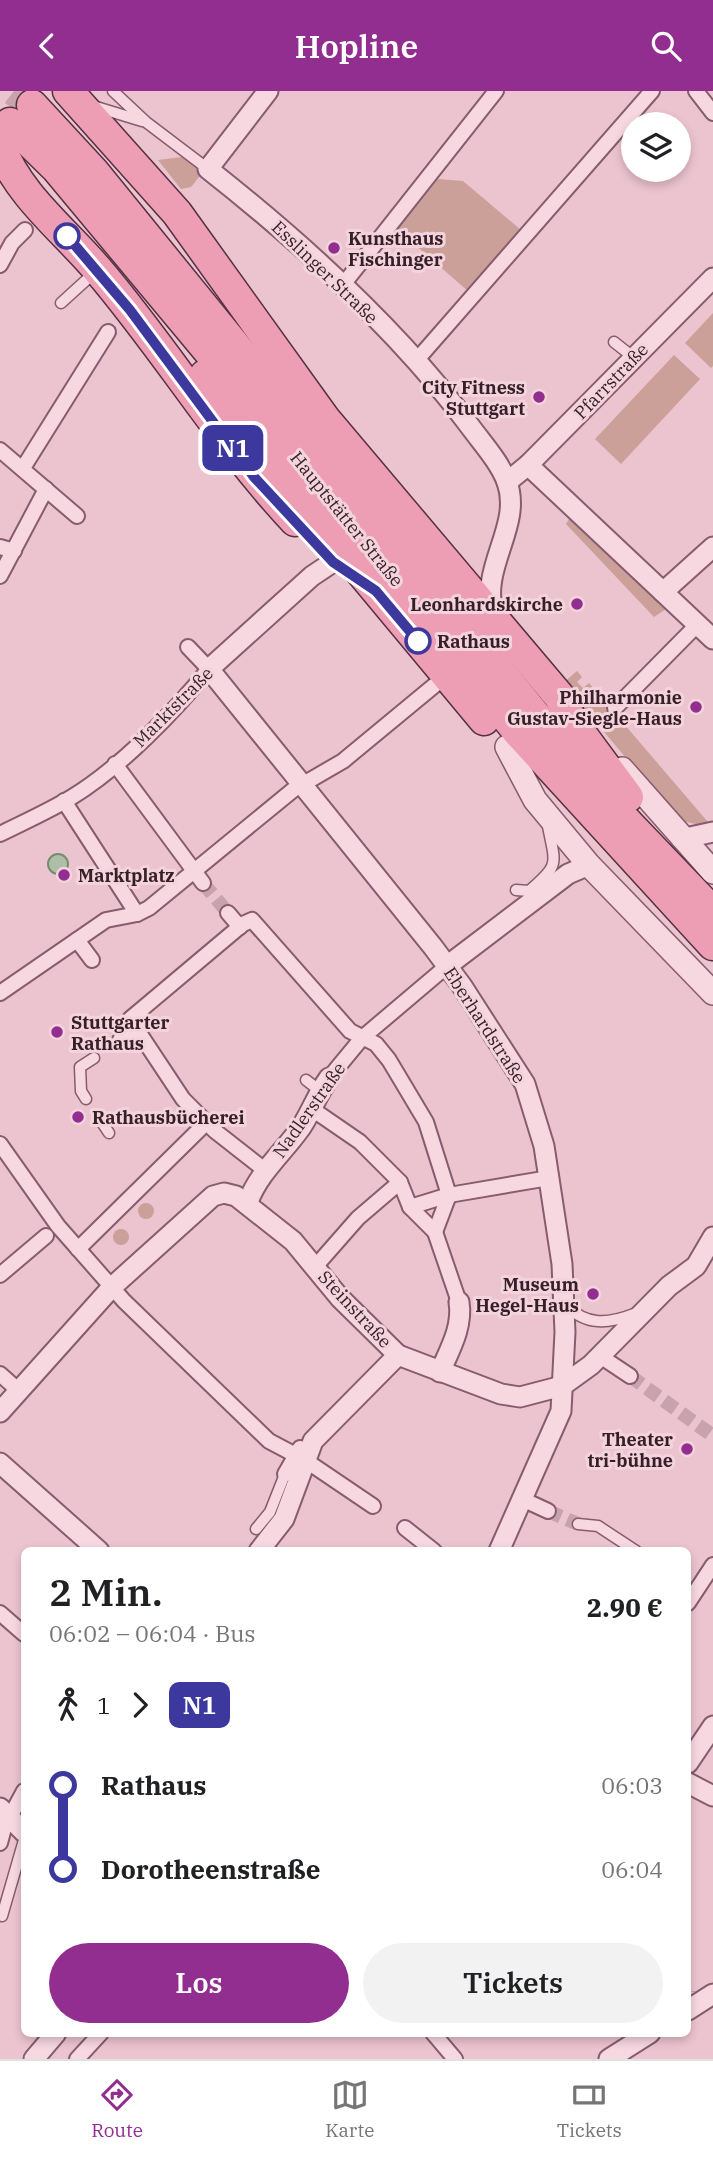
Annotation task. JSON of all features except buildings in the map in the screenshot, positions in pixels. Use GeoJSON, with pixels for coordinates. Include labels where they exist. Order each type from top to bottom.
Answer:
{"type":"FeatureCollection","features":[{"type":"Feature","properties":{"kind":"main road"},"geometry":{"type":"LineString","coordinates":[[376,591],[333,562],[254,477],[118,321],[98,269],[9,185],[35,109],[201,244],[325,419],[586,731],[680,880]]}},
{"type":"Feature","properties":{"kind":"main road","name":"Hauptstätter Straße"},"geometry":{"type":"LineString","coordinates":[[35,109],[56,168],[518,732],[601,826],[713,945]]}},
{"type":"Feature","properties":{"kind":"main road","name":"Hauptstätter Straße"},"geometry":{"type":"LineString","coordinates":[[35,109],[94,172],[506,680],[622,817],[713,912]]}},
{"type":"Feature","properties":{"kind":"main road"},"geometry":{"type":"LineString","coordinates":[[174,310],[175,333],[229,408],[376,591],[507,747],[563,807],[601,826]]}},
{"type":"Feature","properties":{"kind":"main road"},"geometry":{"type":"LineString","coordinates":[[256,370],[325,419]]}},
{"type":"Feature","properties":{"kind":"street"},"geometry":{"type":"LineString","coordinates":[[342,286],[496,91]]}},
{"type":"Feature","properties":{"kind":"street"},"geometry":{"type":"LineString","coordinates":[[415,362],[652,91]]}},
{"type":"Feature","properties":{"kind":"street"},"geometry":{"type":"LineString","coordinates":[[696,91],[713,113]]}},
{"type":"Feature","properties":{"kind":"street"},"geometry":{"type":"LineString","coordinates":[[208,169],[267,94]]}},
{"type":"Feature","properties":{"kind":"street","name":"Esslinger Straße"},"geometry":{"type":"LineString","coordinates":[[208,169],[288,235],[342,286],[415,362],[453,403],[507,482]]}},
{"type":"Feature","properties":{"kind":"street"},"geometry":{"type":"LineString","coordinates":[[0,265],[12,243],[25,230]]}},
{"type":"Feature","properties":{"kind":"street","name":"Pfarrstraße"},"geometry":{"type":"LineString","coordinates":[[507,482],[528,465],[713,278]]}},
{"type":"Feature","properties":{"kind":"street"},"geometry":{"type":"LineString","coordinates":[[23,468],[118,321]]}},
{"type":"Feature","properties":{"kind":"street"},"geometry":{"type":"LineString","coordinates":[[0,450],[77,516]]}},
{"type":"Feature","properties":{"kind":"street"},"geometry":{"type":"LineString","coordinates":[[528,465],[713,639]]}},
{"type":"Feature","properties":{"kind":"street"},"geometry":{"type":"LineString","coordinates":[[498,627],[490,591],[509,513],[507,482]]}},
{"type":"Feature","properties":{"kind":"street"},"geometry":{"type":"LineString","coordinates":[[0,576],[46,489]]}},
{"type":"Feature","properties":{"kind":"street"},"geometry":{"type":"LineString","coordinates":[[0,547],[15,551]]}},
{"type":"Feature","properties":{"kind":"street"},"geometry":{"type":"LineString","coordinates":[[663,592],[713,547]]}},
{"type":"Feature","properties":{"kind":"street","name":"Marktstraße"},"geometry":{"type":"LineString","coordinates":[[0,834],[64,801],[115,764],[190,692],[209,669],[312,576],[333,562]]}},
{"type":"Feature","properties":{"kind":"street"},"geometry":{"type":"LineString","coordinates":[[615,708],[698,624]]}},
{"type":"Feature","properties":{"kind":"street"},"geometry":{"type":"LineString","coordinates":[[188,647],[209,669]]}},
{"type":"Feature","properties":{"kind":"street","name":"Eberhardstraße"},"geometry":{"type":"LineString","coordinates":[[209,669],[303,782],[447,966],[525,1084],[544,1146],[564,1304],[561,1411],[501,1547]]}},
{"type":"Feature","properties":{"kind":"street"},"geometry":{"type":"LineString","coordinates":[[0,993],[106,920],[143,911],[198,878],[303,782],[343,761],[447,675]]}},
{"type":"Feature","properties":{"kind":"street"},"geometry":{"type":"LineString","coordinates":[[506,680],[586,731],[713,872]]}},
{"type":"Feature","properties":{"kind":"street"},"geometry":{"type":"LineString","coordinates":[[507,747],[546,815],[589,865],[713,993]]}},
{"type":"Feature","properties":{"kind":"street"},"geometry":{"type":"LineString","coordinates":[[115,764],[198,878]]}},
{"type":"Feature","properties":{"kind":"street"},"geometry":{"type":"LineString","coordinates":[[64,801],[143,911]]}},
{"type":"Feature","properties":{"kind":"street"},"geometry":{"type":"LineString","coordinates":[[681,839],[713,832]]}},
{"type":"Feature","properties":{"kind":"street"},"geometry":{"type":"LineString","coordinates":[[447,966],[568,874],[589,865]]}},
{"type":"Feature","properties":{"kind":"street"},"geometry":{"type":"LineString","coordinates":[[229,913],[240,927]]}},
{"type":"Feature","properties":{"kind":"street"},"geometry":{"type":"LineString","coordinates":[[255,1177],[183,1099],[130,1019],[240,927],[252,920],[350,1031],[376,1044],[407,1087],[426,1122],[448,1189],[435,1232]]}},
{"type":"Feature","properties":{"kind":"street"},"geometry":{"type":"LineString","coordinates":[[77,940],[92,960]]}},
{"type":"Feature","properties":{"kind":"street","name":"Nadlerstraße"},"geometry":{"type":"LineString","coordinates":[[248,1202],[255,1177],[312,1109],[318,1083],[362,1038],[447,966]]}},
{"type":"Feature","properties":{"kind":"street"},"geometry":{"type":"LineString","coordinates":[[120,1040],[136,1029]]}},
{"type":"Feature","properties":{"kind":"street"},"geometry":{"type":"LineString","coordinates":[[312,1109],[360,1142],[400,1182],[411,1207],[435,1232],[459,1301],[460,1312],[456,1335],[440,1372]]}},
{"type":"Feature","properties":{"kind":"street"},"geometry":{"type":"LineString","coordinates":[[78,1249],[206,1123]]}},
{"type":"Feature","properties":{"kind":"street"},"geometry":{"type":"LineString","coordinates":[[0,1144],[24,1180],[78,1249],[112,1287],[269,1441],[300,1457],[373,1506]]}},
{"type":"Feature","properties":{"kind":"street"},"geometry":{"type":"LineString","coordinates":[[411,1207],[448,1189],[549,1178]]}},
{"type":"Feature","properties":{"kind":"street"},"geometry":{"type":"LineString","coordinates":[[315,1267],[358,1218],[400,1182]]}},
{"type":"Feature","properties":{"kind":"street"},"geometry":{"type":"LineString","coordinates":[[0,1412],[112,1287],[213,1196],[225,1193],[248,1202]]}},
{"type":"Feature","properties":{"kind":"street","name":"Steinstraße"},"geometry":{"type":"LineString","coordinates":[[248,1202],[293,1241],[371,1332],[398,1355],[513,1396],[537,1395],[562,1386]]}},
{"type":"Feature","properties":{"kind":"street"},"geometry":{"type":"LineString","coordinates":[[0,1275],[46,1236]]}},
{"type":"Feature","properties":{"kind":"street"},"geometry":{"type":"LineString","coordinates":[[562,1386],[600,1356],[645,1311],[704,1263],[713,1237]]}},
{"type":"Feature","properties":{"kind":"street"},"geometry":{"type":"LineString","coordinates":[[285,1474],[313,1441],[398,1355]]}},
{"type":"Feature","properties":{"kind":"street"},"geometry":{"type":"LineString","coordinates":[[600,1356],[630,1376]]}},
{"type":"Feature","properties":{"kind":"street"},"geometry":{"type":"LineString","coordinates":[[0,1374],[19,1391]]}},
{"type":"Feature","properties":{"kind":"street"},"geometry":{"type":"LineString","coordinates":[[262,1547],[284,1519],[300,1457]]}},
{"type":"Feature","properties":{"kind":"street"},"geometry":{"type":"LineString","coordinates":[[0,1463],[94,1547]]}},
{"type":"Feature","properties":{"kind":"street"},"geometry":{"type":"LineString","coordinates":[[522,1499],[548,1511]]}},
{"type":"Feature","properties":{"kind":"street"},"geometry":{"type":"LineString","coordinates":[[405,1528],[429,1547]]}},
{"type":"Feature","properties":{"kind":"street"},"geometry":{"type":"LineString","coordinates":[[691,1593],[713,1565]]}},
{"type":"Feature","properties":{"kind":"street"},"geometry":{"type":"LineString","coordinates":[[0,1613],[21,1631]]}},
{"type":"Feature","properties":{"kind":"street"},"geometry":{"type":"LineString","coordinates":[[691,1759],[713,1726]]}},
{"type":"Feature","properties":{"kind":"street"},"geometry":{"type":"LineString","coordinates":[[691,1784],[713,1795]]}},
{"type":"Feature","properties":{"kind":"street"},"geometry":{"type":"LineString","coordinates":[[21,1796],[3,1824],[21,1832]]}},
{"type":"Feature","properties":{"kind":"street"},"geometry":{"type":"LineString","coordinates":[[35,2059],[53,2037]]}},
{"type":"Feature","properties":{"kind":"street"},"geometry":{"type":"LineString","coordinates":[[77,2059],[97,2037]]}},
{"type":"Feature","properties":{"kind":"street"},"geometry":{"type":"LineString","coordinates":[[436,2037],[454,2059]]}},
{"type":"Feature","properties":{"kind":"street"},"geometry":{"type":"LineString","coordinates":[[609,2059],[644,2037]]}},
{"type":"Feature","properties":{"kind":"lane","name":"Esslinger Straße"},"geometry":{"type":"LineString","coordinates":[[113,91],[146,123],[208,169]]}},
{"type":"Feature","properties":{"kind":"lane"},"geometry":{"type":"LineString","coordinates":[[35,109],[146,123]]}},
{"type":"Feature","properties":{"kind":"lane"},"geometry":{"type":"LineString","coordinates":[[61,303],[98,269]]}},
{"type":"Feature","properties":{"kind":"lane"},"geometry":{"type":"LineString","coordinates":[[614,342],[633,357]]}},
{"type":"Feature","properties":{"kind":"lane"},"geometry":{"type":"LineString","coordinates":[[535,901],[527,901],[516,890],[529,891],[550,873],[556,863],[556,851],[546,815]]}},
{"type":"Feature","properties":{"kind":"lane"},"geometry":{"type":"LineString","coordinates":[[86,1099],[80,1091],[80,1067],[94,1058]]}},
{"type":"Feature","properties":{"kind":"lane"},"geometry":{"type":"LineString","coordinates":[[564,1304],[586,1321],[602,1323],[645,1311]]}},
{"type":"Feature","properties":{"kind":"lane"},"geometry":{"type":"LineString","coordinates":[[256,1529],[270,1512],[285,1474]]}},
{"type":"Feature","properties":{"kind":"lane"},"geometry":{"type":"LineString","coordinates":[[578,1524],[598,1526],[630,1547]]}},
{"type":"Feature","properties":{"kind":"lane"},"geometry":{"type":"LineString","coordinates":[[2,1916],[21,1850]]}},
{"type":"Feature","properties":{"kind":"shaded area"},"geometry":{"type":"Polygon","coordinates":[[[182,157],[195,164],[199,177],[191,187],[181,189],[158,160],[182,157]]]}},
{"type":"Feature","properties":{"kind":"shaded area"},"geometry":{"type":"Polygon","coordinates":[[[438,179],[463,181],[521,230],[469,292],[397,229],[438,179]]]}},
{"type":"Feature","properties":{"kind":"shaded area"},"geometry":{"type":"Polygon","coordinates":[[[713,313],[713,366],[711,368],[685,343],[713,313]]]}},
{"type":"Feature","properties":{"kind":"shaded area"},"geometry":{"type":"Polygon","coordinates":[[[674,355],[700,379],[621,464],[595,439],[674,355]]]}},
{"type":"Feature","properties":{"kind":"shaded area"},"geometry":{"type":"Polygon","coordinates":[[[571,516],[666,609],[654,617],[566,524],[571,516]]]}},
{"type":"Feature","properties":{"kind":"shaded area"},"geometry":{"type":"Polygon","coordinates":[[[577,671],[582,677],[577,682],[583,688],[589,683],[713,828],[678,820],[563,683],[577,671]]]}},
{"type":"Feature","properties":{"kind":"shaded area"},"geometry":{"type":"Polygon","coordinates":[[[58,854],[65,857],[68,864],[65,871],[58,874],[51,871],[48,864],[51,857],[58,854]]]}},
{"type":"Feature","properties":{"kind":"shaded area"},"geometry":{"type":"Polygon","coordinates":[[[146,1203],[152,1205],[152,1217],[146,1219],[140,1217],[138,1211],[140,1205],[146,1203]]]}},
{"type":"Feature","properties":{"kind":"shaded area"},"geometry":{"type":"Polygon","coordinates":[[[118,1229],[124,1229],[129,1237],[127,1243],[118,1245],[113,1240],[113,1234],[118,1229]]]}},
{"type":"Feature","properties":{"kind":"tunnel"},"geometry":{"type":"LineString","coordinates":[[14,91],[32,105]]}},
{"type":"Feature","properties":{"kind":"tunnel"},"geometry":{"type":"LineString","coordinates":[[203,883],[228,913]]}},
{"type":"Feature","properties":{"kind":"tunnel"},"geometry":{"type":"LineString","coordinates":[[630,1376],[713,1436]]}},
{"type":"Feature","properties":{"kind":"tunnel"},"geometry":{"type":"LineString","coordinates":[[548,1511],[578,1524]]}},
{"type":"Feature","properties":{"kind":"bus line","name":"N1"},"geometry":{"type":"LineString","coordinates":[[67,236],[98,269],[130,310],[254,477],[333,562],[376,591],[418,641]]}},
{"type":"Feature","properties":{"kind":"place","name":"Kunsthaus Fischinger"},"geometry":{"type":"Point","coordinates":[334,248]}},
{"type":"Feature","properties":{"kind":"place","name":"City Fitness Stuttgart"},"geometry":{"type":"Point","coordinates":[539,397]}},
{"type":"Feature","properties":{"kind":"place","name":"Leonhardskirche"},"geometry":{"type":"Point","coordinates":[577,604]}},
{"type":"Feature","properties":{"kind":"place","name":"Rathaus"},"geometry":{"type":"Point","coordinates":[418,641]}},
{"type":"Feature","properties":{"kind":"place","name":"Philharmonie Gustav-Siegle-Haus"},"geometry":{"type":"Point","coordinates":[696,707]}},
{"type":"Feature","properties":{"kind":"place","name":"Marktplatz"},"geometry":{"type":"Point","coordinates":[64,875]}},
{"type":"Feature","properties":{"kind":"place","name":"Stuttgarter Rathaus"},"geometry":{"type":"Point","coordinates":[57,1032]}},
{"type":"Feature","properties":{"kind":"place","name":"Rathausbücherei"},"geometry":{"type":"Point","coordinates":[78,1117]}},
{"type":"Feature","properties":{"kind":"place","name":"Museum Hegel-Haus"},"geometry":{"type":"Point","coordinates":[593,1294]}},
{"type":"Feature","properties":{"kind":"place","name":"Theater tri-bühne"},"geometry":{"type":"Point","coordinates":[687,1449]}}]}
